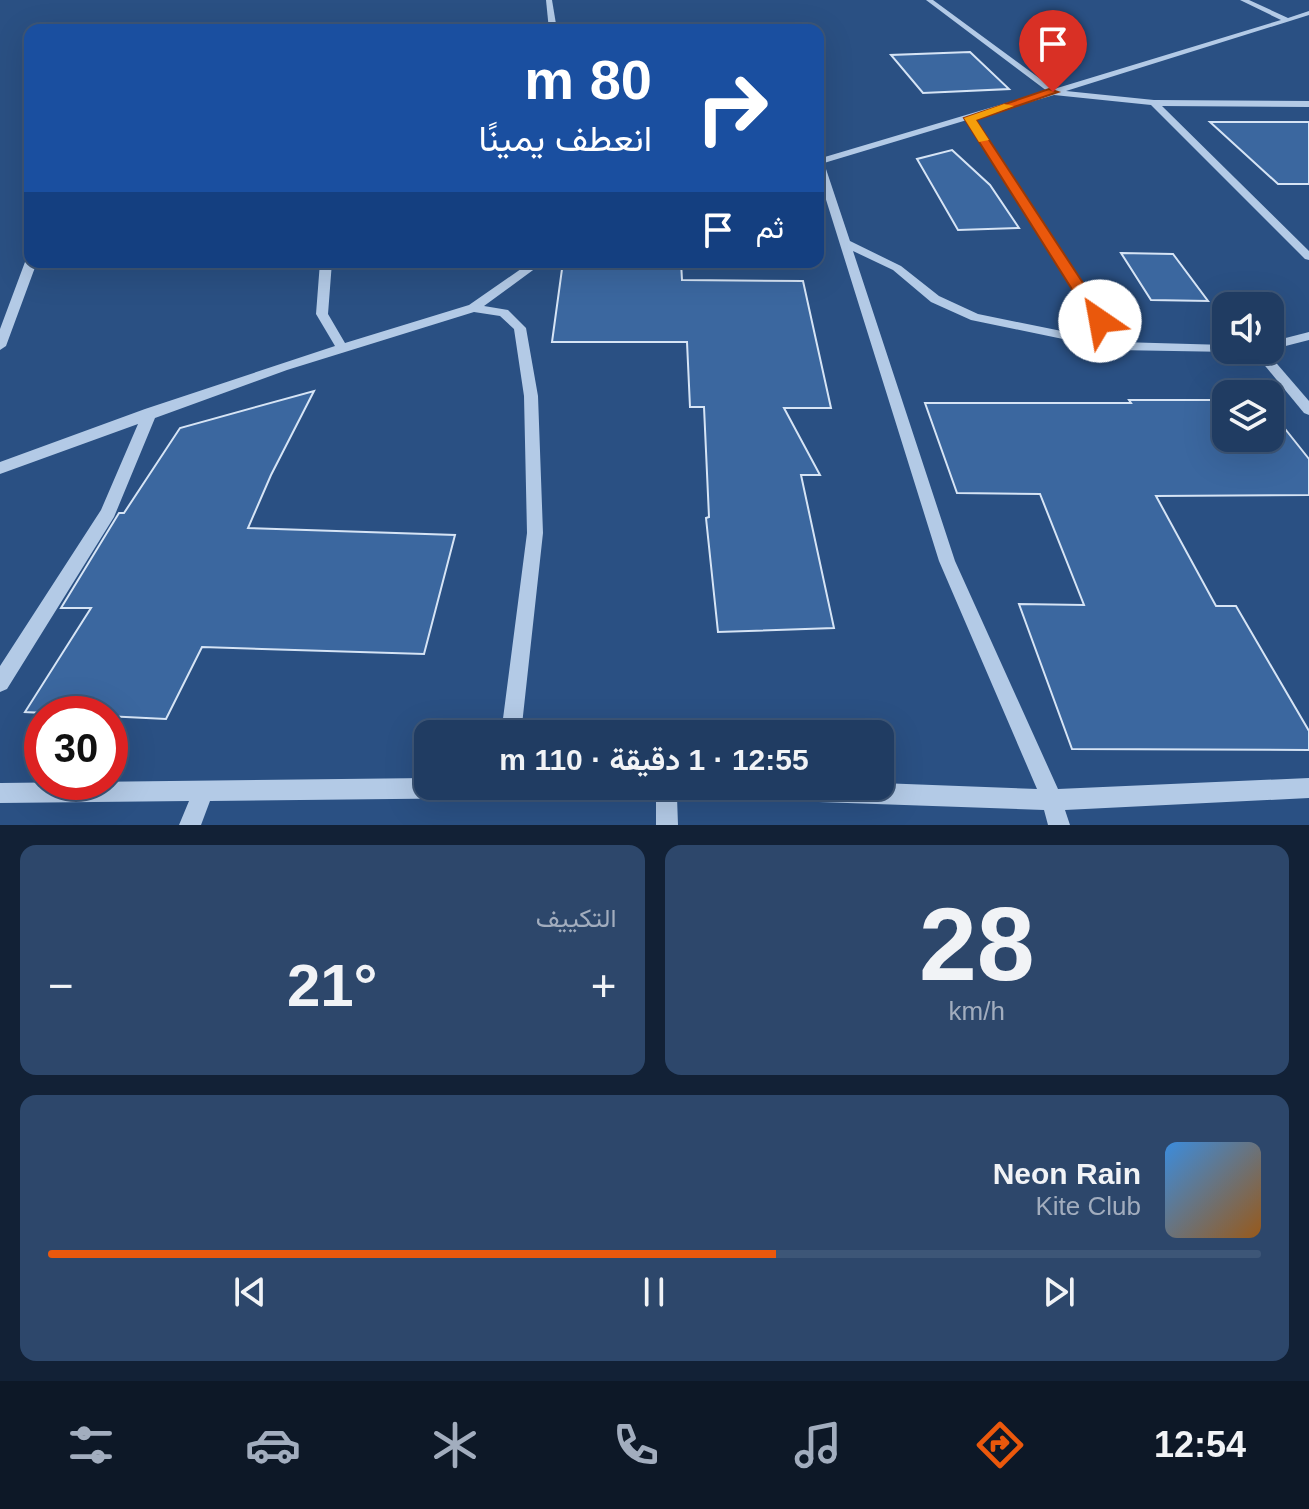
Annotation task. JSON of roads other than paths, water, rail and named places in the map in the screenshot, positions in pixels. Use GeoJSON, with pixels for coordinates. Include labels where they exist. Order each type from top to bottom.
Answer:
{"type":"FeatureCollection","features":[{"type":"Feature","properties":{"kind":"street"},"geometry":{"type":"LineString","coordinates":[[549,0],[552,24]]}},
{"type":"Feature","properties":{"kind":"street"},"geometry":{"type":"LineString","coordinates":[[929,0],[1053,92],[1154,103],[1309,104]]}},
{"type":"Feature","properties":{"kind":"street"},"geometry":{"type":"LineString","coordinates":[[1243,0],[1287,20]]}},
{"type":"Feature","properties":{"kind":"street"},"geometry":{"type":"LineString","coordinates":[[824,160],[1309,13]]}},
{"type":"Feature","properties":{"kind":"street"},"geometry":{"type":"LineString","coordinates":[[1154,103],[1309,257]]}},
{"type":"Feature","properties":{"kind":"street"},"geometry":{"type":"LineString","coordinates":[[970,118],[1116,346]]}},
{"type":"Feature","properties":{"kind":"street"},"geometry":{"type":"LineString","coordinates":[[824,179],[947,561],[1052,800],[1059,825]]}},
{"type":"Feature","properties":{"kind":"street"},"geometry":{"type":"LineString","coordinates":[[847,244],[897,268],[935,299],[975,317],[1116,346],[1212,349]]}},
{"type":"Feature","properties":{"kind":"street"},"geometry":{"type":"LineString","coordinates":[[0,346],[29,268]]}},
{"type":"Feature","properties":{"kind":"street"},"geometry":{"type":"LineString","coordinates":[[326,268],[322,314],[342,348]]}},
{"type":"Feature","properties":{"kind":"street"},"geometry":{"type":"LineString","coordinates":[[0,468],[342,348],[473,308],[530,268]]}},
{"type":"Feature","properties":{"kind":"street"},"geometry":{"type":"LineString","coordinates":[[473,308],[504,313],[520,328],[531,396],[535,533],[513,720]]}},
{"type":"Feature","properties":{"kind":"street"},"geometry":{"type":"LineString","coordinates":[[1284,342],[1309,336]]}},
{"type":"Feature","properties":{"kind":"street"},"geometry":{"type":"LineString","coordinates":[[1270,364],[1309,410]]}},
{"type":"Feature","properties":{"kind":"street"},"geometry":{"type":"LineString","coordinates":[[0,683],[108,513],[150,413]]}},
{"type":"Feature","properties":{"kind":"street"},"geometry":{"type":"LineString","coordinates":[[0,793],[414,788]]}},
{"type":"Feature","properties":{"kind":"street"},"geometry":{"type":"LineString","coordinates":[[894,794],[1052,800],[1309,788]]}},
{"type":"Feature","properties":{"kind":"street"},"geometry":{"type":"LineString","coordinates":[[190,825],[203,791]]}},
{"type":"Feature","properties":{"kind":"street"},"geometry":{"type":"LineString","coordinates":[[666,800],[667,825]]}}]}
